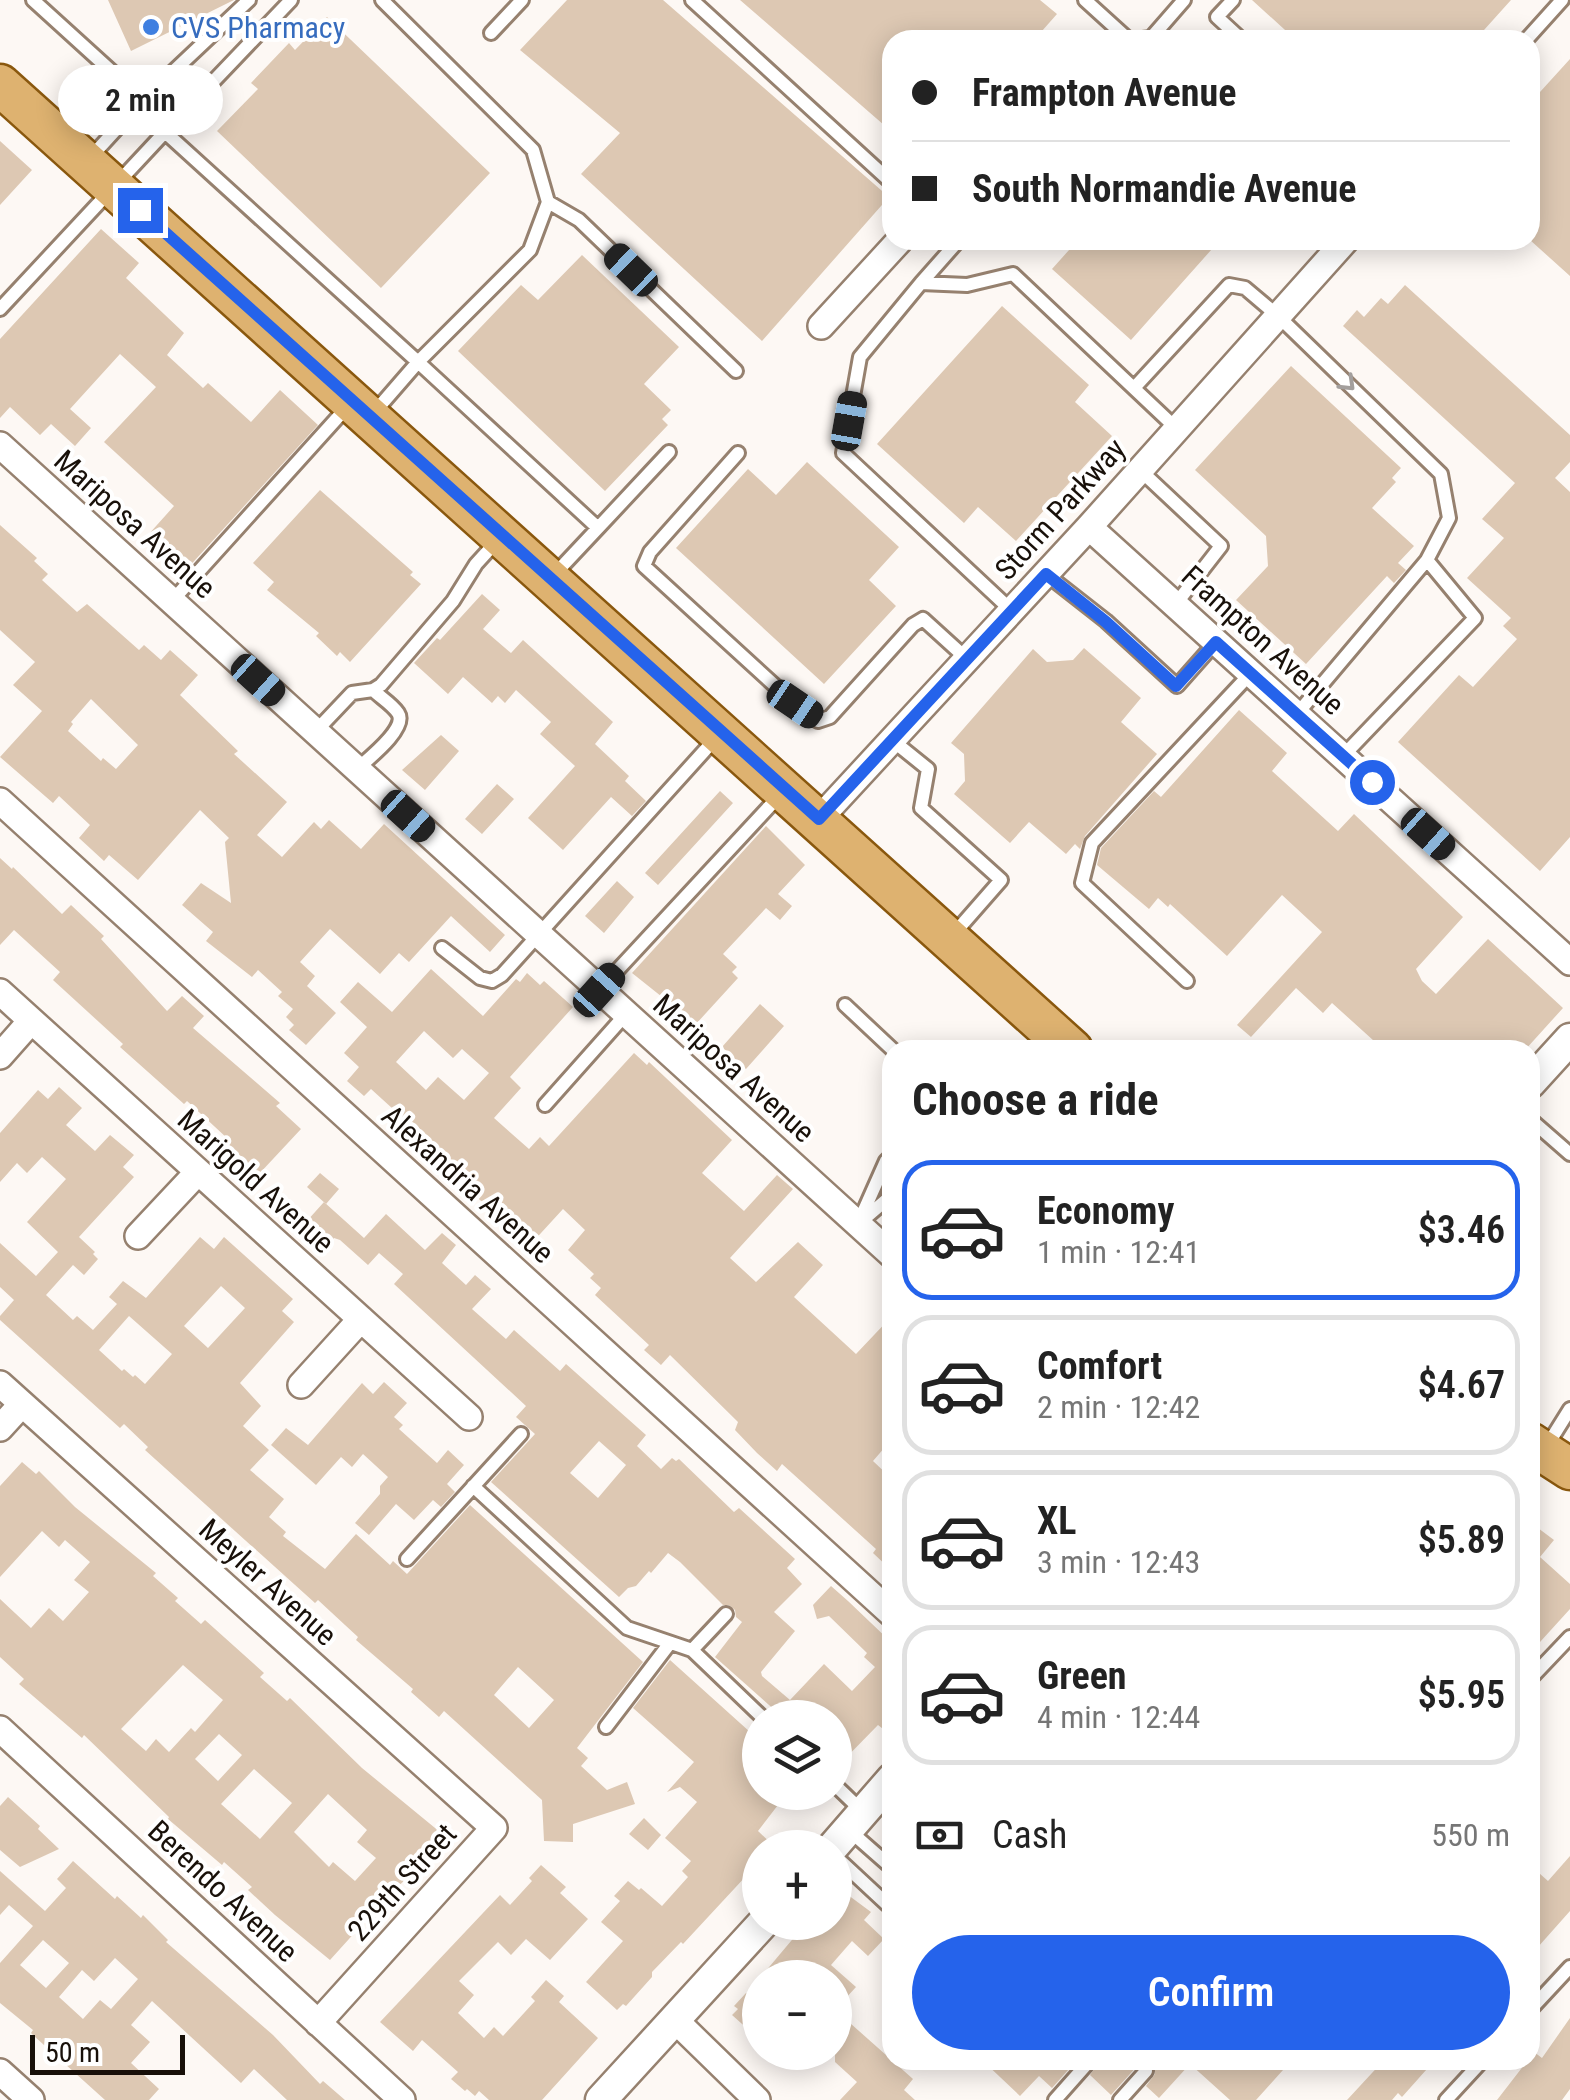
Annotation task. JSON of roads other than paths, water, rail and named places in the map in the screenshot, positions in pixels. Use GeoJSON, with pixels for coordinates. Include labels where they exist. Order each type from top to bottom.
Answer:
{"type":"FeatureCollection","features":[{"type":"Feature","properties":{"kind":"main road"},"geometry":{"type":"LineString","coordinates":[[0,85],[1061,1040]]}},
{"type":"Feature","properties":{"kind":"street"},"geometry":{"type":"LineString","coordinates":[[822,326],[891,250]]}},
{"type":"Feature","properties":{"kind":"street","name":"Storm Parkway"},"geometry":{"type":"LineString","coordinates":[[819,819],[1090,527],[1337,250]]}},
{"type":"Feature","properties":{"kind":"street","name":"Mariposa Avenue"},"geometry":{"type":"LineString","coordinates":[[0,445],[882,1246]]}},
{"type":"Feature","properties":{"kind":"street","name":"Frampton Avenue"},"geometry":{"type":"LineString","coordinates":[[1090,527],[1570,962]]}},
{"type":"Feature","properties":{"kind":"street","name":"Alexandria Avenue"},"geometry":{"type":"LineString","coordinates":[[0,801],[882,1605]]}},
{"type":"Feature","properties":{"kind":"street","name":"Marigold Avenue"},"geometry":{"type":"LineString","coordinates":[[0,992],[469,1417]]}},
{"type":"Feature","properties":{"kind":"street"},"geometry":{"type":"LineString","coordinates":[[0,1056],[31,1020]]}},
{"type":"Feature","properties":{"kind":"street"},"geometry":{"type":"LineString","coordinates":[[1540,1071],[1570,1039]]}},
{"type":"Feature","properties":{"kind":"street"},"geometry":{"type":"LineString","coordinates":[[138,1236],[198,1172]]}},
{"type":"Feature","properties":{"kind":"street"},"geometry":{"type":"LineString","coordinates":[[301,1385],[361,1320]]}},
{"type":"Feature","properties":{"kind":"street","name":"Meyler Avenue"},"geometry":{"type":"LineString","coordinates":[[0,1384],[494,1828]]}},
{"type":"Feature","properties":{"kind":"street"},"geometry":{"type":"LineString","coordinates":[[0,1428],[22,1404]]}},
{"type":"Feature","properties":{"kind":"street","name":"Berendo Avenue"},"geometry":{"type":"LineString","coordinates":[[0,1730],[402,2100]]}},
{"type":"Feature","properties":{"kind":"street"},"geometry":{"type":"LineString","coordinates":[[849,1830],[882,1790]]}},
{"type":"Feature","properties":{"kind":"street","name":"229th Street"},"geometry":{"type":"LineString","coordinates":[[318,2023],[494,1828]]}},
{"type":"Feature","properties":{"kind":"street"},"geometry":{"type":"LineString","coordinates":[[602,2100],[748,1940]]}},
{"type":"Feature","properties":{"kind":"street"},"geometry":{"type":"LineString","coordinates":[[676,2022],[757,2100]]}},
{"type":"Feature","properties":{"kind":"street"},"geometry":{"type":"LineString","coordinates":[[0,2072],[32,2100]]}},
{"type":"Feature","properties":{"kind":"lane"},"geometry":{"type":"LineString","coordinates":[[33,0],[143,100]]}},
{"type":"Feature","properties":{"kind":"lane"},"geometry":{"type":"LineString","coordinates":[[0,309],[100,174],[143,100],[249,0]]}},
{"type":"Feature","properties":{"kind":"lane"},"geometry":{"type":"LineString","coordinates":[[100,174],[165,132],[291,0]]}},
{"type":"Feature","properties":{"kind":"lane"},"geometry":{"type":"LineString","coordinates":[[172,601],[361,409],[418,362],[530,250],[548,202],[533,150],[382,0]]}},
{"type":"Feature","properties":{"kind":"lane"},"geometry":{"type":"LineString","coordinates":[[491,33],[522,0]]}},
{"type":"Feature","properties":{"kind":"lane"},"geometry":{"type":"LineString","coordinates":[[692,0],[882,175]]}},
{"type":"Feature","properties":{"kind":"lane"},"geometry":{"type":"LineString","coordinates":[[1085,0],[1120,30]]}},
{"type":"Feature","properties":{"kind":"lane"},"geometry":{"type":"LineString","coordinates":[[1158,30],[1184,0]]}},
{"type":"Feature","properties":{"kind":"lane"},"geometry":{"type":"LineString","coordinates":[[1231,30],[1217,17],[1233,0]]}},
{"type":"Feature","properties":{"kind":"lane"},"geometry":{"type":"LineString","coordinates":[[1535,30],[1562,0]]}},
{"type":"Feature","properties":{"kind":"lane"},"geometry":{"type":"LineString","coordinates":[[165,132],[598,528]]}},
{"type":"Feature","properties":{"kind":"lane"},"geometry":{"type":"LineString","coordinates":[[548,202],[579,220],[736,371]]}},
{"type":"Feature","properties":{"kind":"lane"},"geometry":{"type":"LineString","coordinates":[[950,250],[860,357],[843,453],[1012,611]]}},
{"type":"Feature","properties":{"kind":"lane"},"geometry":{"type":"LineString","coordinates":[[921,283],[967,285],[1013,274],[1178,428]]}},
{"type":"Feature","properties":{"kind":"lane"},"geometry":{"type":"LineString","coordinates":[[1134,388],[1228,286],[1245,288],[1441,474],[1449,518],[1427,560],[1296,714]]}},
{"type":"Feature","properties":{"kind":"lane"},"geometry":{"type":"LineString","coordinates":[[551,579],[669,452]]}},
{"type":"Feature","properties":{"kind":"lane"},"geometry":{"type":"LineString","coordinates":[[738,454],[650,552],[644,566],[795,704],[818,720],[830,717],[923,618],[967,659]]}},
{"type":"Feature","properties":{"kind":"lane"},"geometry":{"type":"LineString","coordinates":[[1140,470],[1221,546],[1176,605]]}},
{"type":"Feature","properties":{"kind":"lane"},"geometry":{"type":"LineString","coordinates":[[316,732],[352,693],[373,690],[453,601],[476,564],[502,536]]}},
{"type":"Feature","properties":{"kind":"lane"},"geometry":{"type":"LineString","coordinates":[[1343,756],[1475,618],[1427,560]]}},
{"type":"Feature","properties":{"kind":"lane"},"geometry":{"type":"LineString","coordinates":[[1046,574],[1176,686],[1216,642]]}},
{"type":"Feature","properties":{"kind":"lane"},"geometry":{"type":"LineString","coordinates":[[1187,981],[1082,883],[1092,843],[1251,673]]}},
{"type":"Feature","properties":{"kind":"lane"},"geometry":{"type":"LineString","coordinates":[[356,769],[396,731],[400,720],[400,714],[373,690]]}},
{"type":"Feature","properties":{"kind":"lane"},"geometry":{"type":"LineString","coordinates":[[442,948],[480,978],[492,981],[502,975],[722,732]]}},
{"type":"Feature","properties":{"kind":"lane"},"geometry":{"type":"LineString","coordinates":[[892,740],[928,769],[921,808],[1001,880],[950,939]]}},
{"type":"Feature","properties":{"kind":"lane"},"geometry":{"type":"LineString","coordinates":[[599,990],[785,789]]}},
{"type":"Feature","properties":{"kind":"lane"},"geometry":{"type":"LineString","coordinates":[[845,1005],[883,1040]]}},
{"type":"Feature","properties":{"kind":"lane"},"geometry":{"type":"LineString","coordinates":[[545,1105],[626,1014]]}},
{"type":"Feature","properties":{"kind":"lane"},"geometry":{"type":"LineString","coordinates":[[1540,1127],[1568,1148]]}},
{"type":"Feature","properties":{"kind":"lane"},"geometry":{"type":"LineString","coordinates":[[857,1224],[882,1170]]}},
{"type":"Feature","properties":{"kind":"lane"},"geometry":{"type":"LineString","coordinates":[[857,1224],[882,1203]]}},
{"type":"Feature","properties":{"kind":"lane"},"geometry":{"type":"LineString","coordinates":[[1548,1455],[1570,1409]]}},
{"type":"Feature","properties":{"kind":"lane"},"geometry":{"type":"LineString","coordinates":[[407,1559],[521,1434]]}},
{"type":"Feature","properties":{"kind":"lane"},"geometry":{"type":"LineString","coordinates":[[473,1486],[627,1628],[692,1650],[744,1700]]}},
{"type":"Feature","properties":{"kind":"lane"},"geometry":{"type":"LineString","coordinates":[[692,1650],[726,1614]]}},
{"type":"Feature","properties":{"kind":"lane"},"geometry":{"type":"LineString","coordinates":[[1540,1668],[1570,1637]]}},
{"type":"Feature","properties":{"kind":"lane"},"geometry":{"type":"LineString","coordinates":[[606,1727],[670,1643]]}},
{"type":"Feature","properties":{"kind":"lane"},"geometry":{"type":"LineString","coordinates":[[852,1841],[882,1861]]}},
{"type":"Feature","properties":{"kind":"lane"},"geometry":{"type":"LineString","coordinates":[[852,1848],[882,1893]]}},
{"type":"Feature","properties":{"kind":"lane"},"geometry":{"type":"LineString","coordinates":[[1540,1999],[1570,1967]]}},
{"type":"Feature","properties":{"kind":"lane"},"geometry":{"type":"LineString","coordinates":[[1055,2100],[1082,2070]]}},
{"type":"Feature","properties":{"kind":"lane"},"geometry":{"type":"LineString","coordinates":[[1120,2100],[1146,2070]]}},
{"type":"Feature","properties":{"kind":"lane"},"geometry":{"type":"LineString","coordinates":[[1446,2100],[1474,2070]]}},
{"type":"Feature","properties":{"kind":"place","name":"CVS Pharmacy"},"geometry":{"type":"Point","coordinates":[151,27]}}]}
